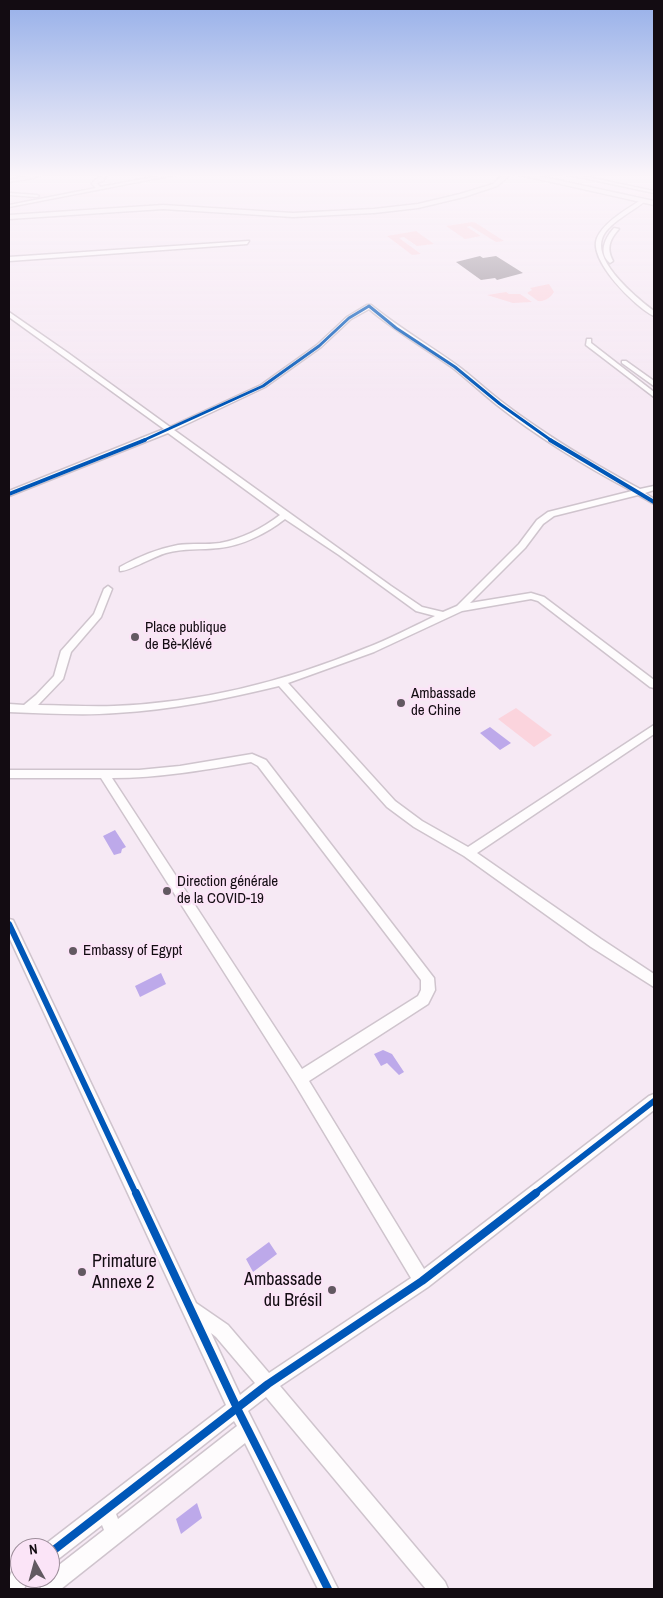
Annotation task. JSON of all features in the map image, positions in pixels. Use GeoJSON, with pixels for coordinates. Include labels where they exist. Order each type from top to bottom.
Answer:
{"type":"FeatureCollection","features":[{"type":"Feature","properties":{"kind":"street"},"geometry":{"type":"LineString","coordinates":[[9,259],[155,249]]}},
{"type":"Feature","properties":{"kind":"street"},"geometry":{"type":"LineString","coordinates":[[599,249],[606,266],[629,293],[654,314]]}},
{"type":"Feature","properties":{"kind":"street"},"geometry":{"type":"LineString","coordinates":[[606,249],[609,259],[619,273],[636,293],[654,308]]}},
{"type":"Feature","properties":{"kind":"street"},"geometry":{"type":"LineString","coordinates":[[9,494],[168,430],[263,386],[319,346],[349,318],[369,306],[403,333],[455,367],[500,404],[551,440],[654,502]]}},
{"type":"Feature","properties":{"kind":"street"},"geometry":{"type":"LineString","coordinates":[[9,314],[285,515],[342,553],[419,609],[443,615]]}},
{"type":"Feature","properties":{"kind":"street"},"geometry":{"type":"LineString","coordinates":[[654,384],[597,342],[586,339],[588,344],[654,394]]}},
{"type":"Feature","properties":{"kind":"street"},"geometry":{"type":"LineString","coordinates":[[460,608],[551,514],[654,488]]}},
{"type":"Feature","properties":{"kind":"street"},"geometry":{"type":"LineString","coordinates":[[123,569],[142,558],[169,550],[221,545],[253,536],[276,524],[285,515]]}},
{"type":"Feature","properties":{"kind":"street"},"geometry":{"type":"LineString","coordinates":[[27,708],[40,698],[59,677],[66,651],[98,615],[108,589]]}},
{"type":"Feature","properties":{"kind":"street"},"geometry":{"type":"LineString","coordinates":[[9,708],[114,710],[160,706],[212,698],[281,682],[327,668],[371,650],[460,608],[509,599],[538,597],[654,685]]}},
{"type":"Feature","properties":{"kind":"street"},"geometry":{"type":"LineString","coordinates":[[281,682],[391,804],[418,824],[468,853],[596,943],[654,981]]}},
{"type":"Feature","properties":{"kind":"street"},"geometry":{"type":"LineString","coordinates":[[468,853],[654,729]]}},
{"type":"Feature","properties":{"kind":"street"},"geometry":{"type":"LineString","coordinates":[[9,774],[105,776],[180,770],[252,758],[262,763],[427,978],[428,990],[423,1000],[300,1079]]}},
{"type":"Feature","properties":{"kind":"street"},"geometry":{"type":"LineString","coordinates":[[105,776],[300,1079],[422,1281]]}},
{"type":"Feature","properties":{"kind":"street"},"geometry":{"type":"LineString","coordinates":[[9,924],[248,1429],[328,1589]]}},
{"type":"Feature","properties":{"kind":"street"},"geometry":{"type":"LineString","coordinates":[[60,1545],[268,1384],[422,1281],[654,1100]]}},
{"type":"Feature","properties":{"kind":"street"},"geometry":{"type":"LineString","coordinates":[[190,1308],[222,1331],[438,1589]]}},
{"type":"Feature","properties":{"kind":"street"},"geometry":{"type":"LineString","coordinates":[[50,1589],[56,1580],[248,1429]]}},
{"type":"Feature","properties":{"kind":"street"},"geometry":{"type":"LineString","coordinates":[[106,1510],[115,1534]]}},
{"type":"Feature","properties":{"kind":"shaded area"},"geometry":{"type":"Polygon","coordinates":[[[404,249],[414,249],[421,254],[412,255],[404,249]]]}},
{"type":"Feature","properties":{"kind":"shaded area"},"geometry":{"type":"Polygon","coordinates":[[[549,284],[554,292],[545,300],[538,301],[527,293],[532,290],[530,288],[549,284]]]}},
{"type":"Feature","properties":{"kind":"shaded area"},"geometry":{"type":"Polygon","coordinates":[[[506,292],[509,294],[520,294],[532,302],[513,303],[487,295],[506,292]]]}},
{"type":"Feature","properties":{"kind":"shaded area"},"geometry":{"type":"Polygon","coordinates":[[[516,708],[552,735],[534,747],[498,719],[516,708]]]}},
{"type":"Feature","properties":{"kind":"shaded area"},"geometry":{"type":"Polygon","coordinates":[[[490,727],[511,743],[500,750],[480,733],[490,727]]]}},
{"type":"Feature","properties":{"kind":"shaded area"},"geometry":{"type":"Polygon","coordinates":[[[115,830],[126,847],[122,849],[121,853],[114,855],[103,836],[115,830]]]}},
{"type":"Feature","properties":{"kind":"shaded area"},"geometry":{"type":"Polygon","coordinates":[[[161,973],[166,984],[140,997],[135,986],[161,973]]]}},
{"type":"Feature","properties":{"kind":"shaded area"},"geometry":{"type":"Polygon","coordinates":[[[383,1050],[392,1054],[404,1072],[399,1075],[387,1063],[381,1066],[374,1054],[383,1050]]]}},
{"type":"Feature","properties":{"kind":"shaded area"},"geometry":{"type":"Polygon","coordinates":[[[269,1242],[277,1254],[253,1272],[246,1259],[269,1242]]]}},
{"type":"Feature","properties":{"kind":"shaded area"},"geometry":{"type":"Polygon","coordinates":[[[197,1503],[202,1518],[181,1534],[176,1519],[197,1503]]]}},
{"type":"Feature","properties":{"kind":"building"},"geometry":{"type":"Polygon","coordinates":[[[480,256],[483,258],[496,256],[523,273],[497,280],[495,278],[481,280],[456,262],[480,256]]]}},
{"type":"Feature","properties":{"kind":"cycle path"},"geometry":{"type":"LineString","coordinates":[[9,494],[169,430],[263,386],[319,346],[349,318],[369,306],[396,328],[455,367],[500,404],[551,440],[654,502]]}},
{"type":"Feature","properties":{"kind":"cycle path"},"geometry":{"type":"LineString","coordinates":[[9,924],[237,1408],[328,1589]]}},
{"type":"Feature","properties":{"kind":"cycle path"},"geometry":{"type":"LineString","coordinates":[[60,1545],[268,1384],[422,1281],[654,1101]]}},
{"type":"Feature","properties":{"kind":"place","name":"Place publique de Bè-Klévé"},"geometry":{"type":"Point","coordinates":[135,637]}},
{"type":"Feature","properties":{"kind":"place","name":"Ambassade de Chine"},"geometry":{"type":"Point","coordinates":[401,703]}},
{"type":"Feature","properties":{"kind":"place","name":"Direction générale de la COVID-19"},"geometry":{"type":"Point","coordinates":[167,891]}},
{"type":"Feature","properties":{"kind":"place","name":"Embassy of Egypt"},"geometry":{"type":"Point","coordinates":[73,951]}},
{"type":"Feature","properties":{"kind":"place","name":"Primature Annexe 2"},"geometry":{"type":"Point","coordinates":[82,1272]}},
{"type":"Feature","properties":{"kind":"place","name":"Ambassade du Brésil"},"geometry":{"type":"Point","coordinates":[332,1290]}}]}
